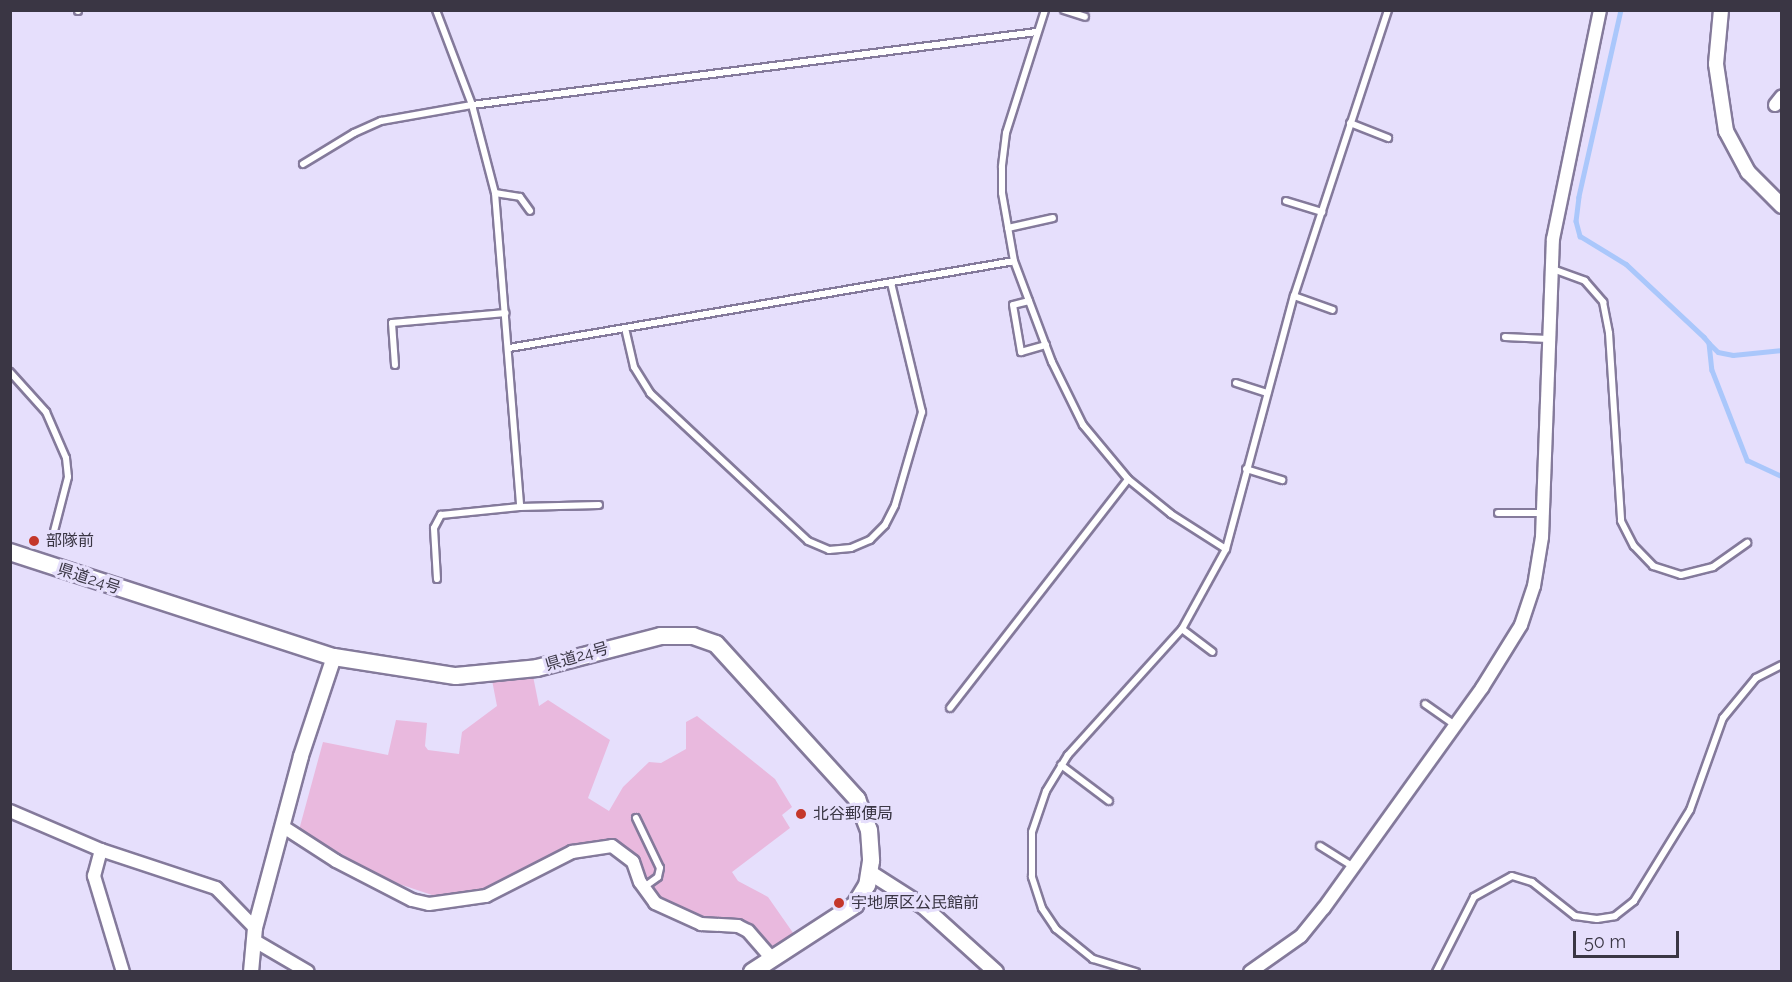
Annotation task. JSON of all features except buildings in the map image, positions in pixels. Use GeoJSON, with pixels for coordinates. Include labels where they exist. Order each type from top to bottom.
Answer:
{"type":"FeatureCollection","features":[{"type":"Feature","properties":{"kind":"main road","name":"県道24号"},"geometry":{"type":"LineString","coordinates":[[10,552],[334,657],[456,676],[537,668],[661,636],[693,636],[716,644],[856,799],[869,830],[867,885],[855,905],[752,972]]}},
{"type":"Feature","properties":{"kind":"street"},"geometry":{"type":"LineString","coordinates":[[1250,972],[1301,936],[1456,725],[1521,626],[1534,586],[1543,513],[1550,268],[1600,10]]}},
{"type":"Feature","properties":{"kind":"street"},"geometry":{"type":"LineString","coordinates":[[1721,10],[1716,64],[1726,131],[1748,172],[1782,206]]}},
{"type":"Feature","properties":{"kind":"street"},"geometry":{"type":"LineString","coordinates":[[251,972],[255,934],[282,826],[334,657]]}},
{"type":"Feature","properties":{"kind":"street"},"geometry":{"type":"LineString","coordinates":[[10,811],[101,850],[216,888],[255,934],[308,972]]}},
{"type":"Feature","properties":{"kind":"street"},"geometry":{"type":"LineString","coordinates":[[282,826],[336,861],[412,900],[429,904],[486,896],[561,856],[590,846],[612,846],[627,855],[643,888],[655,903],[701,924],[738,926],[748,931],[772,959]]}},
{"type":"Feature","properties":{"kind":"street"},"geometry":{"type":"LineString","coordinates":[[101,850],[94,876],[123,972]]}},
{"type":"Feature","properties":{"kind":"street"},"geometry":{"type":"LineString","coordinates":[[869,872],[924,907],[993,970]]}},
{"type":"Feature","properties":{"kind":"lane"},"geometry":{"type":"LineString","coordinates":[[436,10],[472,105],[495,193],[520,507]]}},
{"type":"Feature","properties":{"kind":"lane"},"geometry":{"type":"LineString","coordinates":[[1045,10],[1036,32],[1006,134],[1002,193],[1014,261],[1046,345],[1083,425],[1128,479],[1171,514],[1226,549]]}},
{"type":"Feature","properties":{"kind":"lane"},"geometry":{"type":"LineString","coordinates":[[1064,10],[1084,17]]}},
{"type":"Feature","properties":{"kind":"lane"},"geometry":{"type":"LineString","coordinates":[[1136,972],[1093,959],[1073,946],[1042,908],[1032,877],[1032,832],[1046,791],[1061,765],[1182,629],[1226,549],[1294,296],[1388,10]]}},
{"type":"Feature","properties":{"kind":"lane"},"geometry":{"type":"LineString","coordinates":[[303,164],[368,126],[472,105],[1036,32]]}},
{"type":"Feature","properties":{"kind":"lane"},"geometry":{"type":"LineString","coordinates":[[1350,123],[1388,138]]}},
{"type":"Feature","properties":{"kind":"lane"},"geometry":{"type":"LineString","coordinates":[[495,193],[520,196],[530,211]]}},
{"type":"Feature","properties":{"kind":"lane"},"geometry":{"type":"LineString","coordinates":[[1286,201],[1322,212]]}},
{"type":"Feature","properties":{"kind":"lane"},"geometry":{"type":"LineString","coordinates":[[1008,228],[1053,218]]}},
{"type":"Feature","properties":{"kind":"lane"},"geometry":{"type":"LineString","coordinates":[[509,348],[1014,261]]}},
{"type":"Feature","properties":{"kind":"lane"},"geometry":{"type":"LineString","coordinates":[[1550,268],[1584,280],[1604,302],[1609,333],[1621,521],[1634,546],[1653,566],[1682,574],[1713,567],[1747,543]]}},
{"type":"Feature","properties":{"kind":"lane"},"geometry":{"type":"LineString","coordinates":[[625,328],[634,367],[650,393],[808,541],[829,550],[851,548],[870,540],[885,525],[895,505],[922,412],[891,284]]}},
{"type":"Feature","properties":{"kind":"lane"},"geometry":{"type":"LineString","coordinates":[[1294,296],[1333,310]]}},
{"type":"Feature","properties":{"kind":"lane"},"geometry":{"type":"LineString","coordinates":[[1029,301],[1013,305],[1021,352],[1046,345]]}},
{"type":"Feature","properties":{"kind":"lane"},"geometry":{"type":"LineString","coordinates":[[395,365],[392,323],[506,313]]}},
{"type":"Feature","properties":{"kind":"lane"},"geometry":{"type":"LineString","coordinates":[[1505,337],[1548,339]]}},
{"type":"Feature","properties":{"kind":"lane"},"geometry":{"type":"LineString","coordinates":[[10,372],[46,412],[66,458],[68,477],[54,531]]}},
{"type":"Feature","properties":{"kind":"lane"},"geometry":{"type":"LineString","coordinates":[[1236,383],[1267,393]]}},
{"type":"Feature","properties":{"kind":"lane"},"geometry":{"type":"LineString","coordinates":[[1246,469],[1282,480]]}},
{"type":"Feature","properties":{"kind":"lane"},"geometry":{"type":"LineString","coordinates":[[950,708],[1128,479]]}},
{"type":"Feature","properties":{"kind":"lane"},"geometry":{"type":"LineString","coordinates":[[438,579],[434,528],[441,515],[520,507],[599,505]]}},
{"type":"Feature","properties":{"kind":"lane"},"geometry":{"type":"LineString","coordinates":[[1498,513],[1543,513]]}},
{"type":"Feature","properties":{"kind":"lane"},"geometry":{"type":"LineString","coordinates":[[1182,629],[1212,652]]}},
{"type":"Feature","properties":{"kind":"lane"},"geometry":{"type":"LineString","coordinates":[[1436,972],[1474,897],[1512,876],[1532,882],[1575,916],[1597,919],[1615,916],[1634,901],[1690,810],[1723,718],[1756,678],[1782,665]]}},
{"type":"Feature","properties":{"kind":"lane"},"geometry":{"type":"LineString","coordinates":[[1425,704],[1456,725]]}},
{"type":"Feature","properties":{"kind":"lane"},"geometry":{"type":"LineString","coordinates":[[1061,765],[1109,801]]}},
{"type":"Feature","properties":{"kind":"lane"},"geometry":{"type":"LineString","coordinates":[[636,818],[660,868],[658,877],[643,888]]}},
{"type":"Feature","properties":{"kind":"lane"},"geometry":{"type":"LineString","coordinates":[[1320,846],[1353,867]]}},
{"type":"Feature","properties":{"kind":"shaded area"},"geometry":{"type":"Polygon","coordinates":[[[532,671],[539,706],[548,700],[610,740],[588,798],[609,811],[623,787],[649,762],[661,763],[686,749],[686,722],[697,716],[775,779],[792,807],[782,815],[790,828],[732,872],[738,881],[768,897],[798,940],[771,958],[751,933],[701,923],[662,906],[628,856],[592,846],[503,888],[450,901],[387,880],[299,830],[323,742],[388,755],[396,720],[427,723],[425,746],[428,750],[459,754],[462,732],[497,706],[491,675],[532,671]]]}},
{"type":"Feature","properties":{"kind":"waterway"},"geometry":{"type":"LineString","coordinates":[[1621,10],[1579,197],[1576,221],[1580,236],[1626,264],[1704,337],[1709,343],[1712,370],[1747,460],[1782,476]]}},
{"type":"Feature","properties":{"kind":"waterway"},"geometry":{"type":"LineString","coordinates":[[1710,344],[1718,352],[1733,355],[1782,350]]}},
{"type":"Feature","properties":{"kind":"place","name":"部隊前"},"geometry":{"type":"Point","coordinates":[34,541]}},
{"type":"Feature","properties":{"kind":"place","name":"北谷郵便局"},"geometry":{"type":"Point","coordinates":[801,814]}},
{"type":"Feature","properties":{"kind":"place","name":"宇地原区公民館前"},"geometry":{"type":"Point","coordinates":[839,903]}}]}
